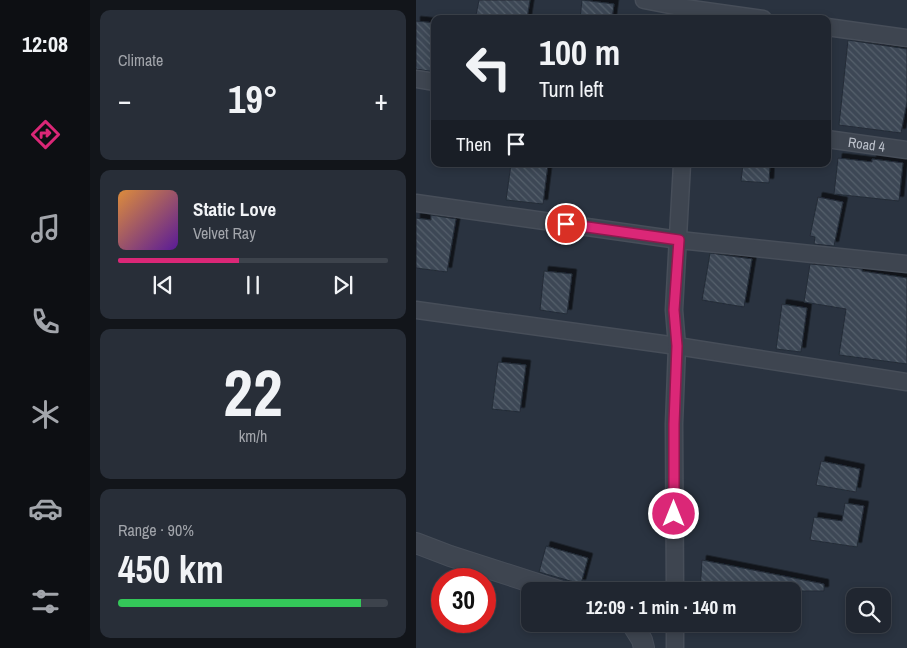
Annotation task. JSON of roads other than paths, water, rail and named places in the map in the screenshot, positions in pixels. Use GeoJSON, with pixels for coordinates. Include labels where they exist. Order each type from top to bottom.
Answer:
{"type":"FeatureCollection","features":[{"type":"Feature","properties":{"kind":"street"},"geometry":{"type":"LineString","coordinates":[[644,0],[685,9],[732,15]]}},
{"type":"Feature","properties":{"kind":"street"},"geometry":{"type":"LineString","coordinates":[[831,28],[907,38]]}},
{"type":"Feature","properties":{"kind":"street"},"geometry":{"type":"LineString","coordinates":[[416,79],[431,81]]}},
{"type":"Feature","properties":{"kind":"street","name":"Road 4"},"geometry":{"type":"LineString","coordinates":[[831,140],[907,150]]}},
{"type":"Feature","properties":{"kind":"street"},"geometry":{"type":"LineString","coordinates":[[675,582],[674,424],[677,346],[674,310],[682,167]]}},
{"type":"Feature","properties":{"kind":"street"},"geometry":{"type":"LineString","coordinates":[[416,203],[679,240],[907,264]]}},
{"type":"Feature","properties":{"kind":"street"},"geometry":{"type":"LineString","coordinates":[[416,310],[677,346],[907,382]]}},
{"type":"Feature","properties":{"kind":"street"},"geometry":{"type":"LineString","coordinates":[[416,543],[532,582]]}},
{"type":"Feature","properties":{"kind":"street"},"geometry":{"type":"LineString","coordinates":[[637,632],[644,648]]}},
{"type":"Feature","properties":{"kind":"street"},"geometry":{"type":"LineString","coordinates":[[675,632],[675,648]]}}]}
